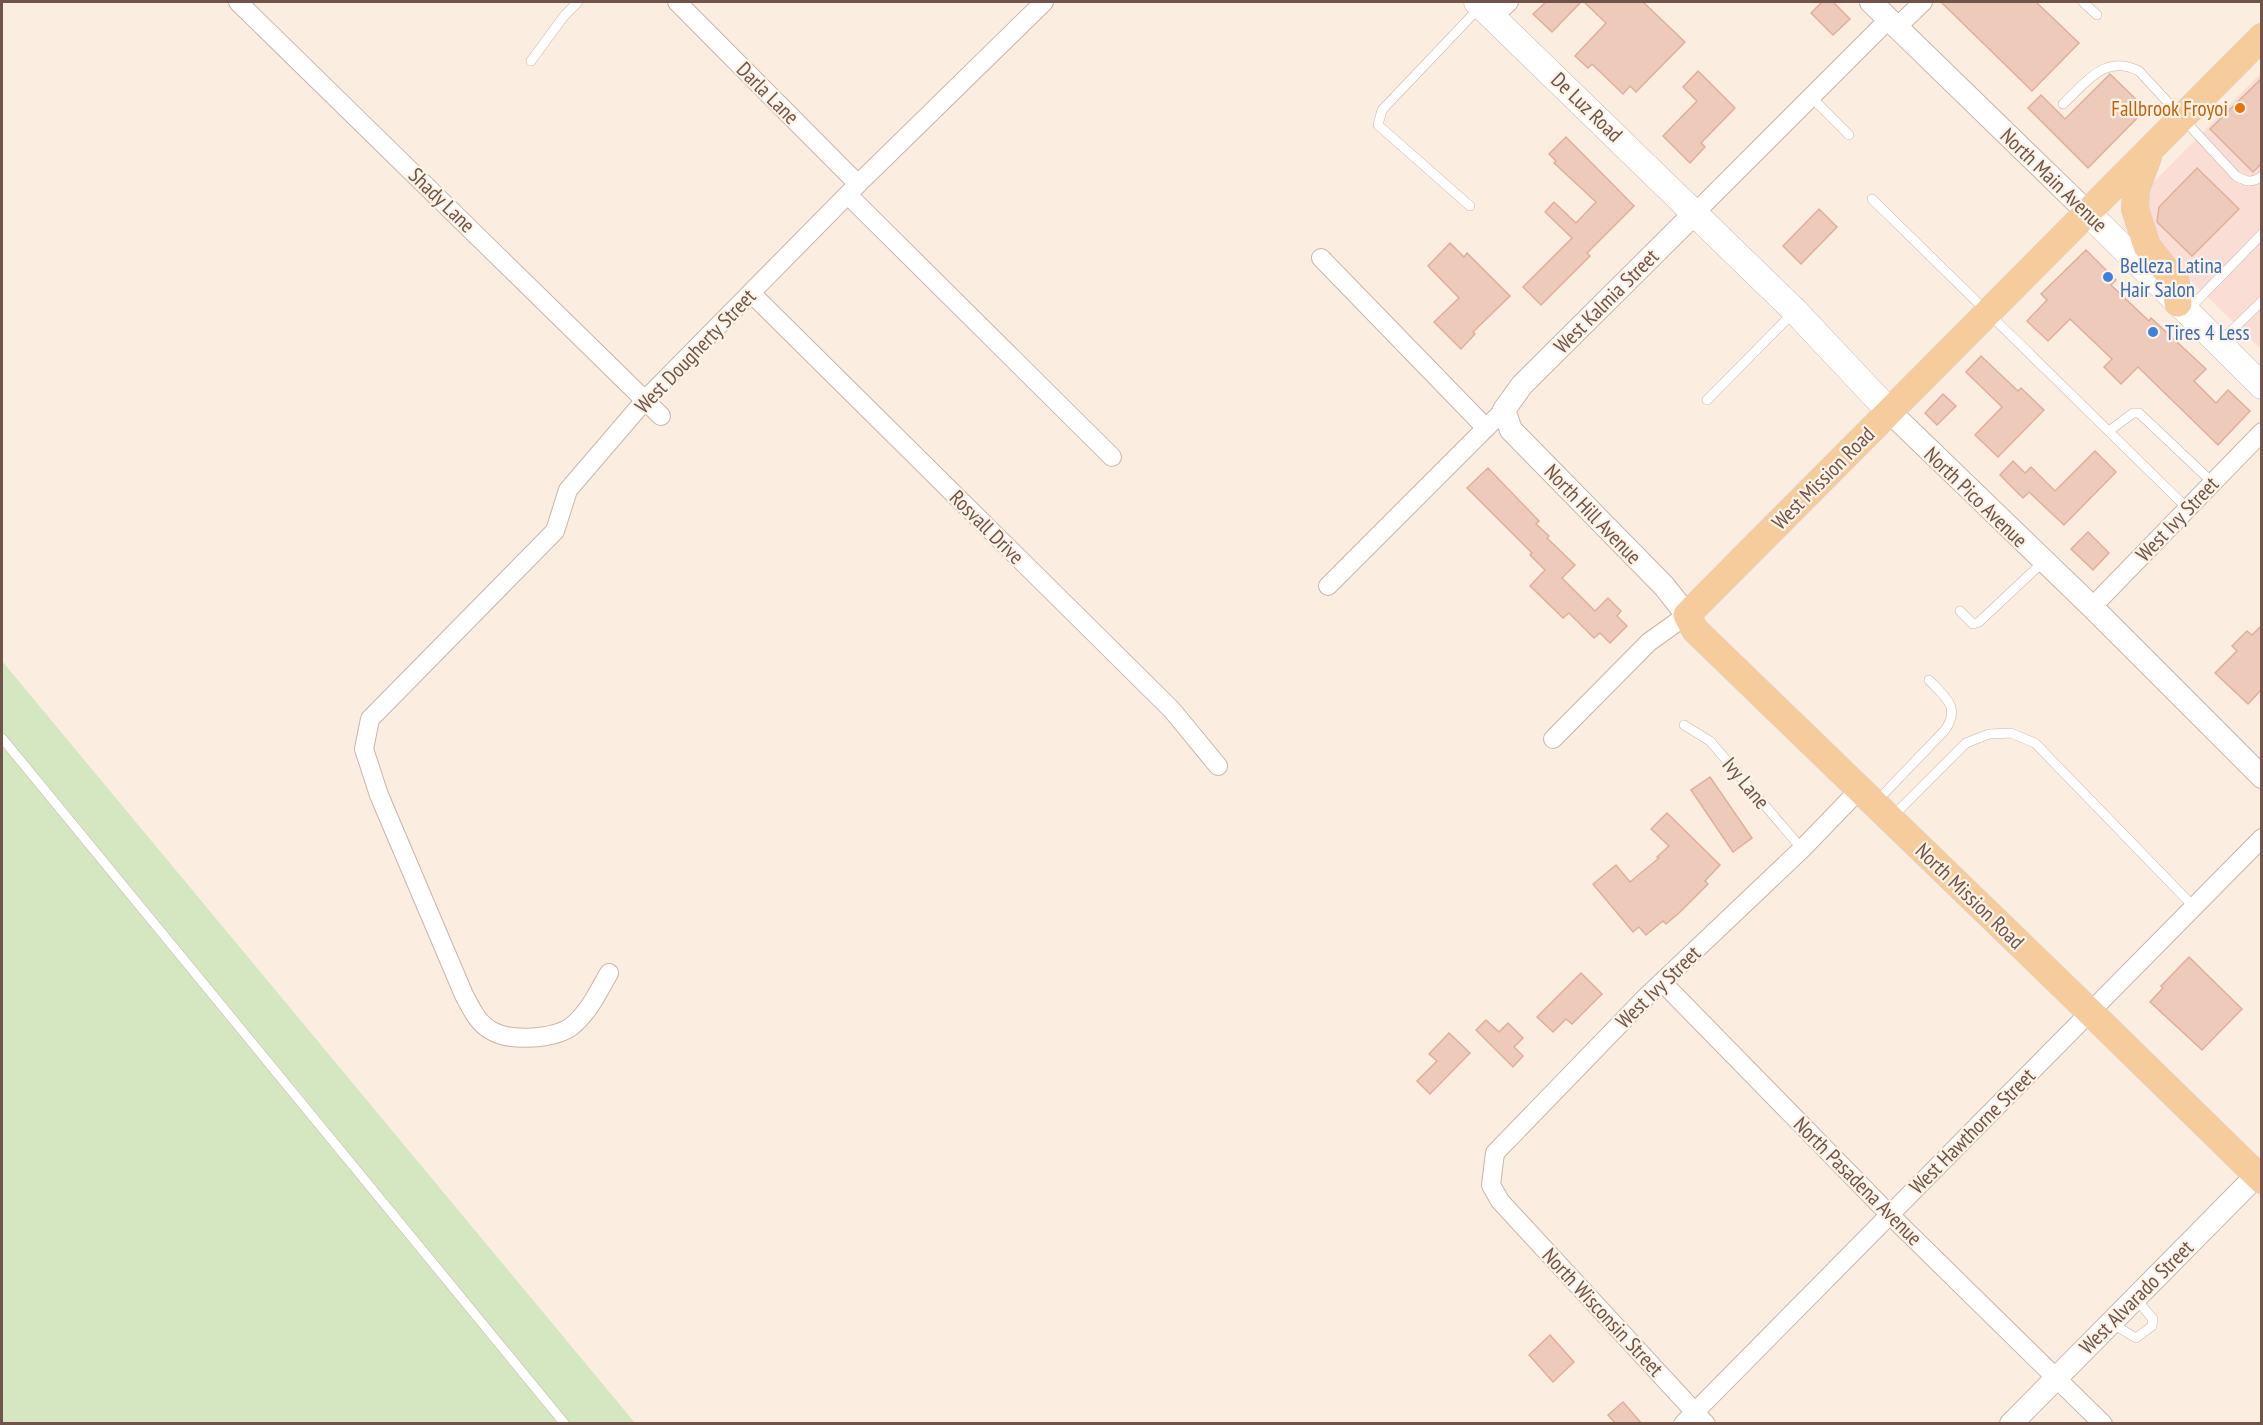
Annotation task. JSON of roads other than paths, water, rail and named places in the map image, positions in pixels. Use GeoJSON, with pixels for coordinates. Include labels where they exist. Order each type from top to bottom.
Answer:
{"type":"FeatureCollection","features":[{"type":"Feature","properties":{"kind":"main road","name":"De Luz Road"},"geometry":{"type":"LineString","coordinates":[[1490,6],[1696,212]]}},
{"type":"Feature","properties":{"kind":"main road","name":"West Mission Road"},"geometry":{"type":"LineString","coordinates":[[1687,615],[2260,41]]}},
{"type":"Feature","properties":{"kind":"main road"},"geometry":{"type":"LineString","coordinates":[[2152,147],[2136,189],[2135,209],[2147,246],[2176,283],[2182,307]]}},
{"type":"Feature","properties":{"kind":"main road","name":"North Pico Avenue"},"geometry":{"type":"LineString","coordinates":[[1696,212],[1795,311],[1889,411]]}},
{"type":"Feature","properties":{"kind":"main road","name":"North Main Avenue"},"geometry":{"type":"LineString","coordinates":[[2087,212],[2219,344],[2256,377]]}},
{"type":"Feature","properties":{"kind":"main road","name":"North Mission Road"},"geometry":{"type":"LineString","coordinates":[[1687,615],[1695,630],[2260,1175]]}},
{"type":"Feature","properties":{"kind":"street","name":"Shady Lane"},"geometry":{"type":"LineString","coordinates":[[238,2],[661,416]]}},
{"type":"Feature","properties":{"kind":"street","name":"Darla Lane"},"geometry":{"type":"LineString","coordinates":[[677,2],[853,190],[1112,457]]}},
{"type":"Feature","properties":{"kind":"street","name":"North Main Avenue"},"geometry":{"type":"LineString","coordinates":[[1871,2],[2087,212]]}},
{"type":"Feature","properties":{"kind":"street","name":"West Kalmia Street"},"geometry":{"type":"LineString","coordinates":[[1328,586],[1504,410],[1522,385],[1811,97],[1893,23],[1923,2]]}},
{"type":"Feature","properties":{"kind":"street","name":"West Dougherty Street"},"geometry":{"type":"LineString","coordinates":[[609,973],[588,1010],[570,1027],[541,1038],[521,1038],[492,1032],[477,1018],[464,995],[379,795],[364,749],[370,719],[555,531],[568,490],[646,399],[1033,5]]}},
{"type":"Feature","properties":{"kind":"street"},"geometry":{"type":"LineString","coordinates":[[1321,258],[1486,428]]}},
{"type":"Feature","properties":{"kind":"street","name":"Rosvall Drive"},"geometry":{"type":"LineString","coordinates":[[751,293],[1172,710],[1218,766]]}},
{"type":"Feature","properties":{"kind":"street","name":"North Hill Avenue"},"geometry":{"type":"LineString","coordinates":[[1504,410],[1511,430],[1664,586],[1687,615]]}},
{"type":"Feature","properties":{"kind":"street","name":"North Pico Avenue"},"geometry":{"type":"LineString","coordinates":[[1889,411],[2092,607],[2262,777]]}},
{"type":"Feature","properties":{"kind":"street","name":"West Ivy Street"},"geometry":{"type":"LineString","coordinates":[[2092,607],[2262,432]]}},
{"type":"Feature","properties":{"kind":"street","name":"West Mission Road"},"geometry":{"type":"LineString","coordinates":[[1553,739],[1649,642],[1687,615]]}},
{"type":"Feature","properties":{"kind":"street","name":"West Ivy Street"},"geometry":{"type":"LineString","coordinates":[[1500,1202],[1491,1185],[1495,1153],[1662,982],[1802,849],[1875,804]]}},
{"type":"Feature","properties":{"kind":"street","name":"West Hawthorne Street"},"geometry":{"type":"LineString","coordinates":[[1695,1420],[1889,1214],[2262,838]]}},
{"type":"Feature","properties":{"kind":"street","name":"North Pasadena Avenue"},"geometry":{"type":"LineString","coordinates":[[1662,982],[1889,1214],[2103,1424]]}},
{"type":"Feature","properties":{"kind":"street","name":"West Alvarado Street"},"geometry":{"type":"LineString","coordinates":[[2010,1424],[2260,1175]]}},
{"type":"Feature","properties":{"kind":"street","name":"North Wisconsin Street"},"geometry":{"type":"LineString","coordinates":[[1500,1202],[1695,1420]]}},
{"type":"Feature","properties":{"kind":"lane"},"geometry":{"type":"LineString","coordinates":[[531,61],[564,16],[578,2]]}},
{"type":"Feature","properties":{"kind":"lane"},"geometry":{"type":"LineString","coordinates":[[2083,2],[2097,15]]}},
{"type":"Feature","properties":{"kind":"lane"},"geometry":{"type":"LineString","coordinates":[[1470,206],[1378,125],[1383,110],[1490,6]]}},
{"type":"Feature","properties":{"kind":"lane"},"geometry":{"type":"LineString","coordinates":[[2063,104],[2103,68],[2118,64],[2139,71],[2236,176],[2247,182],[2255,181],[2262,176]]}},
{"type":"Feature","properties":{"kind":"lane"},"geometry":{"type":"LineString","coordinates":[[1811,97],[1849,135]]}},
{"type":"Feature","properties":{"kind":"lane"},"geometry":{"type":"LineString","coordinates":[[1872,199],[2187,508]]}},
{"type":"Feature","properties":{"kind":"lane"},"geometry":{"type":"LineString","coordinates":[[2182,307],[2262,234]]}},
{"type":"Feature","properties":{"kind":"lane"},"geometry":{"type":"LineString","coordinates":[[2219,344],[2262,301]]}},
{"type":"Feature","properties":{"kind":"lane"},"geometry":{"type":"LineString","coordinates":[[1707,400],[1795,311]]}},
{"type":"Feature","properties":{"kind":"lane"},"geometry":{"type":"LineString","coordinates":[[2109,431],[2133,412],[2139,413],[2212,482]]}},
{"type":"Feature","properties":{"kind":"lane"},"geometry":{"type":"LineString","coordinates":[[1960,611],[1973,624],[1979,622],[2043,562]]}},
{"type":"Feature","properties":{"kind":"lane"},"geometry":{"type":"LineString","coordinates":[[1875,804],[1951,721],[1952,708],[1948,700],[1929,680]]}},
{"type":"Feature","properties":{"kind":"lane","name":"Ivy Lane"},"geometry":{"type":"LineString","coordinates":[[1684,725],[1710,741],[1802,849]]}},
{"type":"Feature","properties":{"kind":"lane"},"geometry":{"type":"LineString","coordinates":[[1875,804],[1966,743],[1989,734],[2011,733],[2035,743],[2194,908]]}},
{"type":"Feature","properties":{"kind":"lane"},"geometry":{"type":"LineString","coordinates":[[2,738],[565,1424]]}},
{"type":"Feature","properties":{"kind":"lane"},"geometry":{"type":"LineString","coordinates":[[2111,1323],[2136,1338],[2152,1326],[2153,1319],[2135,1298]]}},
{"type":"Feature","properties":{"kind":"place","name":"Fallbrook Froyoi"},"geometry":{"type":"Point","coordinates":[2240,108]}},
{"type":"Feature","properties":{"kind":"place","name":"Belleza Latina Hair Salon"},"geometry":{"type":"Point","coordinates":[2108,277]}},
{"type":"Feature","properties":{"kind":"place","name":"Tires 4 Less"},"geometry":{"type":"Point","coordinates":[2153,332]}}]}
